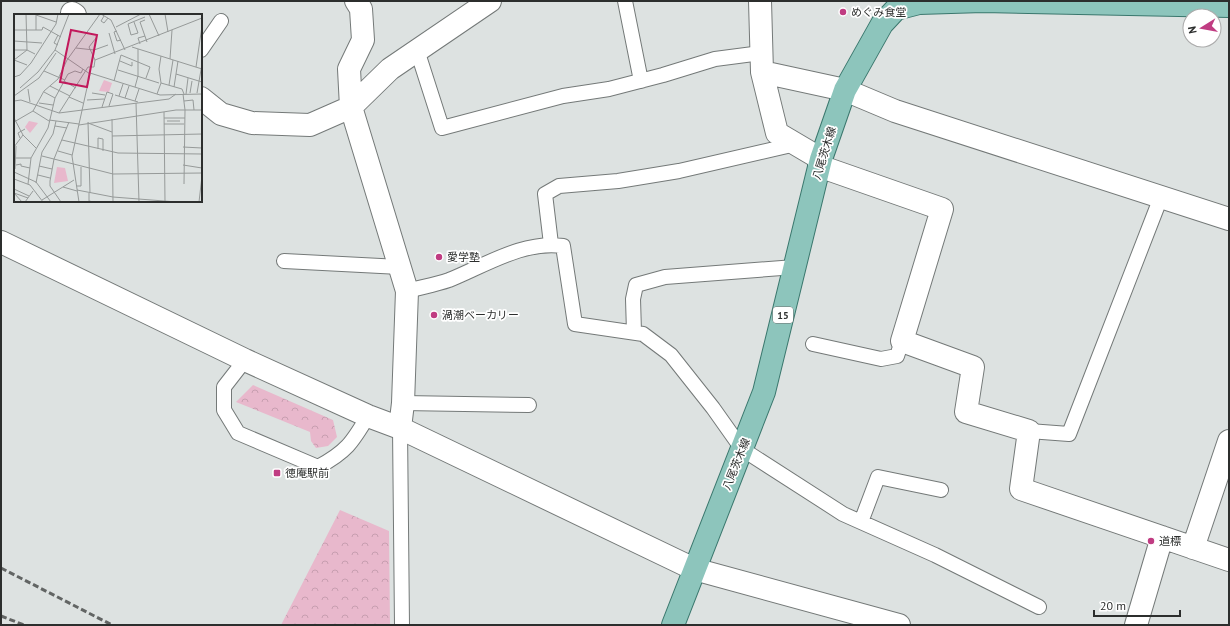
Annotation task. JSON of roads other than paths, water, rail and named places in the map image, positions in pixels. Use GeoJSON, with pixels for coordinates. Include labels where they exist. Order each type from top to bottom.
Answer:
{"type":"FeatureCollection","features":[{"type":"Feature","properties":{"kind":"main road","name":"八尾茨木線"},"geometry":{"type":"LineString","coordinates":[[673,625],[764,392],[820,163],[845,90],[882,24],[895,5],[983,1],[1229,6]]}},
{"type":"Feature","properties":{"kind":"street"},"geometry":{"type":"LineString","coordinates":[[356,1],[361,9],[363,40],[349,69],[350,107],[407,291],[403,403],[400,428]]}},
{"type":"Feature","properties":{"kind":"street"},"geometry":{"type":"LineString","coordinates":[[202,99],[221,114],[252,123],[310,125],[350,107],[390,68],[490,1]]}},
{"type":"Feature","properties":{"kind":"street"},"geometry":{"type":"LineString","coordinates":[[760,1],[762,63],[777,133],[796,144],[820,163],[942,209],[902,341],[973,367],[966,412],[1029,431],[1021,489],[1229,560]]}},
{"type":"Feature","properties":{"kind":"street"},"geometry":{"type":"LineString","coordinates":[[762,63],[845,90],[895,111],[1229,220]]}},
{"type":"Feature","properties":{"kind":"street"},"geometry":{"type":"LineString","coordinates":[[1,242],[245,360],[368,416],[400,428],[694,568],[899,625]]}},
{"type":"Feature","properties":{"kind":"street"},"geometry":{"type":"LineString","coordinates":[[1193,548],[1229,441]]}},
{"type":"Feature","properties":{"kind":"street"},"geometry":{"type":"LineString","coordinates":[[1136,625],[1162,537]]}},
{"type":"Feature","properties":{"kind":"lane"},"geometry":{"type":"LineString","coordinates":[[625,1],[641,81]]}},
{"type":"Feature","properties":{"kind":"lane"},"geometry":{"type":"LineString","coordinates":[[202,49],[221,21]]}},
{"type":"Feature","properties":{"kind":"lane"},"geometry":{"type":"LineString","coordinates":[[417,50],[442,128],[563,96],[609,89],[641,81],[716,59],[762,63]]}},
{"type":"Feature","properties":{"kind":"lane"},"geometry":{"type":"LineString","coordinates":[[551,244],[545,194],[559,186],[618,181],[679,171],[796,144]]}},
{"type":"Feature","properties":{"kind":"lane"},"geometry":{"type":"LineString","coordinates":[[1029,431],[1069,434],[1161,197]]}},
{"type":"Feature","properties":{"kind":"lane"},"geometry":{"type":"LineString","coordinates":[[407,291],[447,280],[528,249],[551,244],[563,246],[575,324],[643,334],[671,355],[713,408],[742,449],[843,514],[935,555],[1039,606]]}},
{"type":"Feature","properties":{"kind":"lane"},"geometry":{"type":"LineString","coordinates":[[284,261],[400,267]]}},
{"type":"Feature","properties":{"kind":"lane"},"geometry":{"type":"LineString","coordinates":[[634,332],[633,299],[636,285],[665,277],[795,267]]}},
{"type":"Feature","properties":{"kind":"lane"},"geometry":{"type":"LineString","coordinates":[[813,344],[881,359],[897,356],[902,341]]}},
{"type":"Feature","properties":{"kind":"lane"},"geometry":{"type":"LineString","coordinates":[[245,360],[224,387],[224,410],[238,433],[318,467],[337,456],[353,442],[368,416]]}},
{"type":"Feature","properties":{"kind":"lane"},"geometry":{"type":"LineString","coordinates":[[403,403],[529,405]]}},
{"type":"Feature","properties":{"kind":"lane"},"geometry":{"type":"LineString","coordinates":[[400,428],[402,625]]}},
{"type":"Feature","properties":{"kind":"lane"},"geometry":{"type":"LineString","coordinates":[[861,522],[878,477],[941,490]]}},
{"type":"Feature","properties":{"kind":"railway"},"geometry":{"type":"LineString","coordinates":[[1,568],[112,625]]}},
{"type":"Feature","properties":{"kind":"railway"},"geometry":{"type":"LineString","coordinates":[[1,616],[24,625]]}},
{"type":"Feature","properties":{"kind":"place","name":"めぐみ食堂"},"geometry":{"type":"Point","coordinates":[843,12]}},
{"type":"Feature","properties":{"kind":"place","name":"愛学塾"},"geometry":{"type":"Point","coordinates":[439,257]}},
{"type":"Feature","properties":{"kind":"place","name":"渦潮ベーカリー"},"geometry":{"type":"Point","coordinates":[434,315]}},
{"type":"Feature","properties":{"kind":"place","name":"徳庵駅前"},"geometry":{"type":"Point","coordinates":[277,473]}},
{"type":"Feature","properties":{"kind":"place","name":"道標"},"geometry":{"type":"Point","coordinates":[1151,541]}}]}
